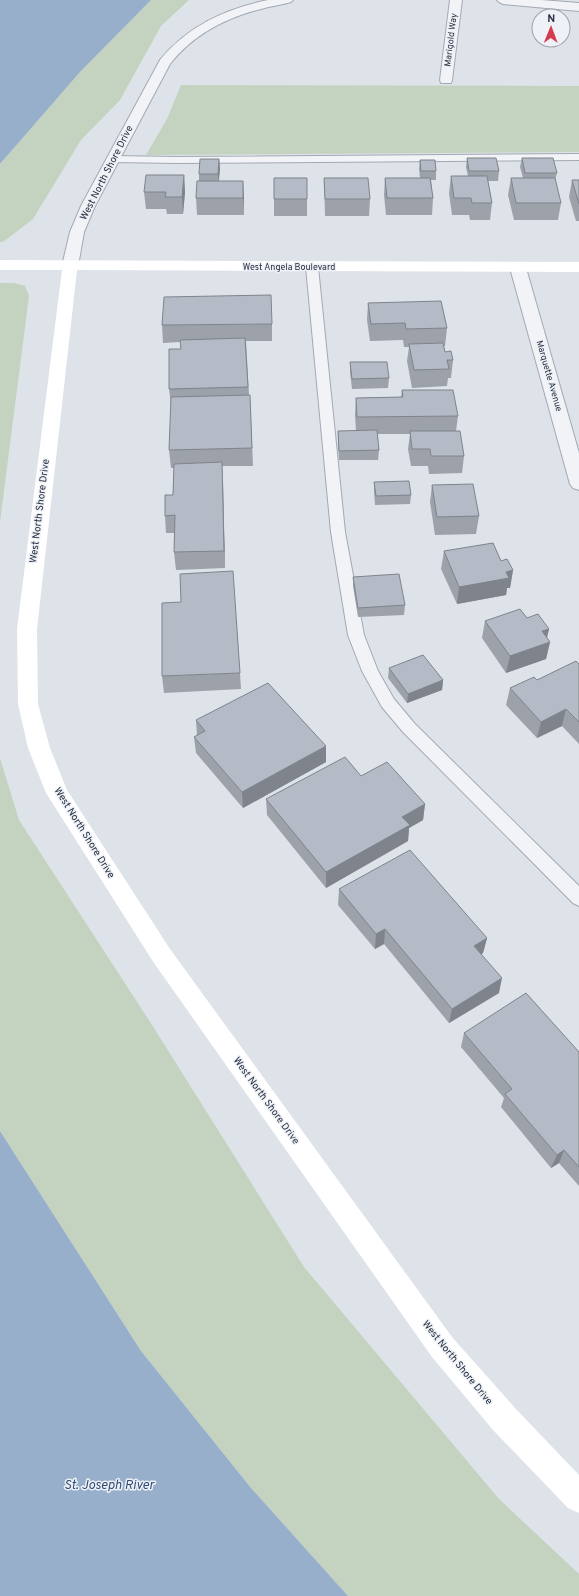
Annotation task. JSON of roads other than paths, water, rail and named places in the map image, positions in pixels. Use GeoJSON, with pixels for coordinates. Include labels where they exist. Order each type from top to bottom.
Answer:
{"type":"FeatureCollection","features":[{"type":"Feature","properties":{"kind":"street","name":"West North Shore Drive"},"geometry":{"type":"LineString","coordinates":[[288,0],[246,10],[219,20],[180,44],[164,63],[112,159],[88,206],[77,232],[70,266],[27,629],[28,704],[39,748],[55,787],[78,826],[162,956],[442,1347],[504,1419],[579,1497]]}},
{"type":"Feature","properties":{"kind":"street","name":"Marigold Way"},"geometry":{"type":"LineString","coordinates":[[446,80],[456,0]]}},
{"type":"Feature","properties":{"kind":"street"},"geometry":{"type":"LineString","coordinates":[[503,0],[579,8]]}},
{"type":"Feature","properties":{"kind":"street","name":"West Angela Boulevard"},"geometry":{"type":"LineString","coordinates":[[0,265],[518,268],[579,267]]}},
{"type":"Feature","properties":{"kind":"street","name":"Marquette Avenue"},"geometry":{"type":"LineString","coordinates":[[518,268],[579,484]]}},
{"type":"Feature","properties":{"kind":"lane"},"geometry":{"type":"LineString","coordinates":[[112,159],[579,158]]}},
{"type":"Feature","properties":{"kind":"lane"},"geometry":{"type":"LineString","coordinates":[[312,267],[338,532],[356,635],[370,671],[388,703],[409,728],[579,898]]}},
{"type":"Feature","properties":{"kind":"water"},"geometry":{"type":"Polygon","coordinates":[[[0,0],[151,0],[80,72],[0,164],[0,0]]]}},
{"type":"Feature","properties":{"kind":"water","name":"St. Joseph River"},"geometry":{"type":"Polygon","coordinates":[[[0,1131],[141,1351],[251,1488],[348,1596],[0,1596],[0,1131]]]}}]}
